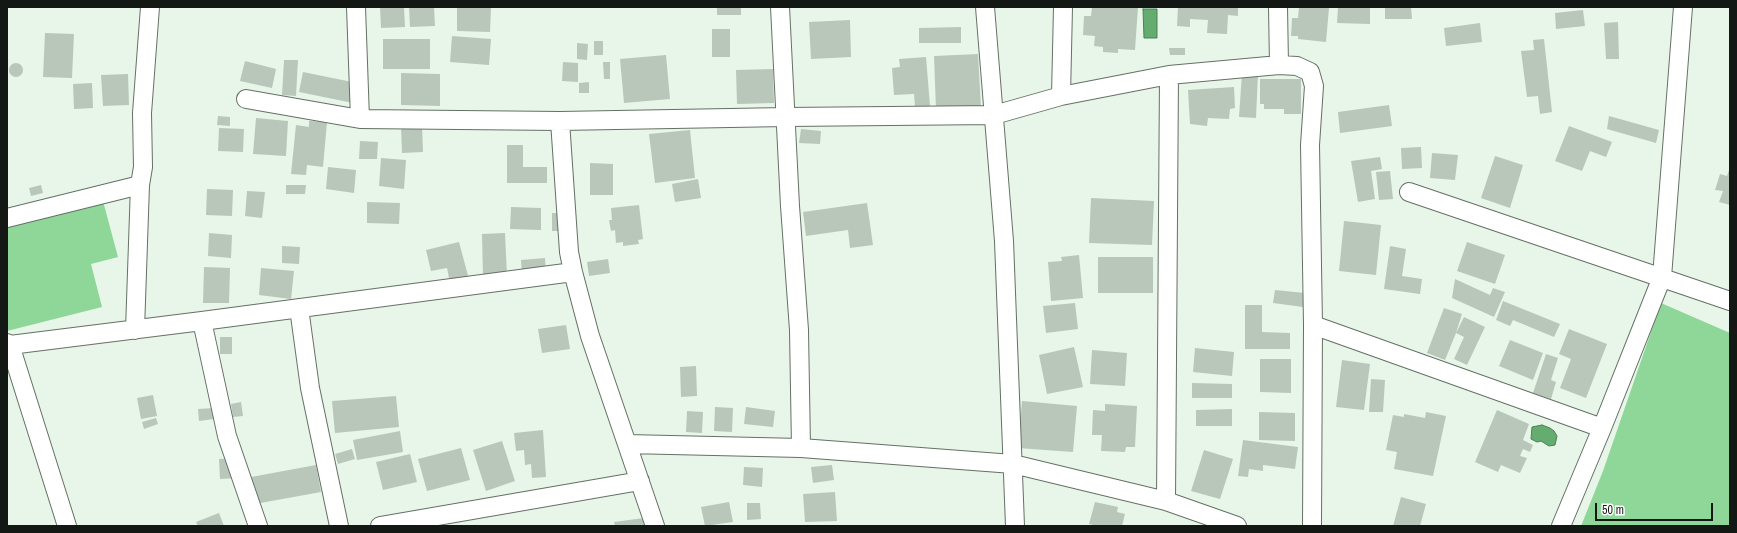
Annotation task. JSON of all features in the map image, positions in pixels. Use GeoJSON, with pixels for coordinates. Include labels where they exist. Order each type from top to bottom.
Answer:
{"type":"FeatureCollection","features":[{"type":"Feature","properties":{"kind":"street"},"geometry":{"type":"LineString","coordinates":[[135,330],[140,185],[143,167],[142,113],[150,7]]}},
{"type":"Feature","properties":{"kind":"street"},"geometry":{"type":"LineString","coordinates":[[356,7],[360,118]]}},
{"type":"Feature","properties":{"kind":"street"},"geometry":{"type":"LineString","coordinates":[[780,7],[790,206],[799,330],[801,448]]}},
{"type":"Feature","properties":{"kind":"street"},"geometry":{"type":"LineString","coordinates":[[985,7],[1004,241],[1015,526]]}},
{"type":"Feature","properties":{"kind":"street"},"geometry":{"type":"LineString","coordinates":[[1061,96],[1063,7]]}},
{"type":"Feature","properties":{"kind":"street"},"geometry":{"type":"LineString","coordinates":[[1278,7],[1279,65]]}},
{"type":"Feature","properties":{"kind":"street"},"geometry":{"type":"LineString","coordinates":[[1561,526],[1662,277],[1683,7]]}},
{"type":"Feature","properties":{"kind":"street"},"geometry":{"type":"LineString","coordinates":[[246,99],[360,118],[560,121],[994,115],[1061,96],[1170,75],[1279,65],[1297,66],[1310,72],[1314,86],[1310,145],[1313,325],[1312,526]]}},
{"type":"Feature","properties":{"kind":"street"},"geometry":{"type":"LineString","coordinates":[[1166,501],[1170,75]]}},
{"type":"Feature","properties":{"kind":"street"},"geometry":{"type":"LineString","coordinates":[[560,121],[569,252],[573,272],[590,336],[655,526]]}},
{"type":"Feature","properties":{"kind":"street"},"geometry":{"type":"LineString","coordinates":[[7,218],[140,185]]}},
{"type":"Feature","properties":{"kind":"street"},"geometry":{"type":"LineString","coordinates":[[1409,192],[1730,301]]}},
{"type":"Feature","properties":{"kind":"street"},"geometry":{"type":"LineString","coordinates":[[67,526],[8,344],[135,330],[573,272]]}},
{"type":"Feature","properties":{"kind":"street"},"geometry":{"type":"LineString","coordinates":[[299,308],[310,388],[339,526]]}},
{"type":"Feature","properties":{"kind":"street"},"geometry":{"type":"LineString","coordinates":[[202,321],[227,436],[258,526]]}},
{"type":"Feature","properties":{"kind":"street"},"geometry":{"type":"LineString","coordinates":[[1313,325],[1602,428]]}},
{"type":"Feature","properties":{"kind":"street"},"geometry":{"type":"LineString","coordinates":[[627,444],[801,448],[1013,464],[1166,501],[1217,523],[1237,526]]}},
{"type":"Feature","properties":{"kind":"street"},"geometry":{"type":"LineString","coordinates":[[380,526],[640,481]]}},
{"type":"Feature","properties":{"kind":"shaded area"},"geometry":{"type":"Polygon","coordinates":[[[1143,9],[1157,9],[1157,38],[1144,38],[1143,9]]]}},
{"type":"Feature","properties":{"kind":"shaded area"},"geometry":{"type":"Polygon","coordinates":[[[103,201],[118,257],[91,264],[102,307],[7,331],[7,226],[103,201]]]}},
{"type":"Feature","properties":{"kind":"shaded area"},"geometry":{"type":"Polygon","coordinates":[[[1661,303],[1730,333],[1730,526],[1581,526],[1603,471],[1661,303]]]}},
{"type":"Feature","properties":{"kind":"shaded area"},"geometry":{"type":"Polygon","coordinates":[[[1542,425],[1554,431],[1557,436],[1555,445],[1549,446],[1541,441],[1537,442],[1531,439],[1532,427],[1542,425]]]}},
{"type":"Feature","properties":{"kind":"building"},"geometry":{"type":"Polygon","coordinates":[[[380,7],[404,7],[405,27],[381,28],[380,7]]]}},
{"type":"Feature","properties":{"kind":"building"},"geometry":{"type":"Polygon","coordinates":[[[409,7],[434,7],[435,26],[410,27],[409,7]]]}},
{"type":"Feature","properties":{"kind":"building"},"geometry":{"type":"Polygon","coordinates":[[[457,7],[491,7],[490,32],[457,31],[457,7]]]}},
{"type":"Feature","properties":{"kind":"building"},"geometry":{"type":"Polygon","coordinates":[[[717,7],[741,7],[741,15],[717,15],[717,7]]]}},
{"type":"Feature","properties":{"kind":"building"},"geometry":{"type":"Polygon","coordinates":[[[1092,7],[1138,7],[1135,50],[1118,49],[1118,53],[1103,52],[1103,47],[1094,46],[1095,36],[1083,35],[1084,16],[1091,16],[1092,7]]]}},
{"type":"Feature","properties":{"kind":"building"},"geometry":{"type":"Polygon","coordinates":[[[1178,7],[1238,7],[1238,16],[1228,15],[1227,34],[1207,33],[1208,20],[1190,19],[1190,27],[1177,26],[1178,7]]]}},
{"type":"Feature","properties":{"kind":"building"},"geometry":{"type":"Polygon","coordinates":[[[1299,7],[1329,8],[1326,42],[1298,39],[1298,36],[1291,36],[1292,18],[1298,18],[1299,7]]]}},
{"type":"Feature","properties":{"kind":"building"},"geometry":{"type":"Polygon","coordinates":[[[1338,7],[1370,7],[1370,24],[1337,23],[1338,7]]]}},
{"type":"Feature","properties":{"kind":"building"},"geometry":{"type":"Polygon","coordinates":[[[1385,7],[1411,7],[1412,19],[1385,19],[1385,7]]]}},
{"type":"Feature","properties":{"kind":"building"},"geometry":{"type":"Polygon","coordinates":[[[1583,10],[1585,26],[1556,29],[1555,13],[1583,10]]]}},
{"type":"Feature","properties":{"kind":"building"},"geometry":{"type":"Polygon","coordinates":[[[850,20],[851,57],[811,59],[809,22],[850,20]]]}},
{"type":"Feature","properties":{"kind":"building"},"geometry":{"type":"Polygon","coordinates":[[[1618,22],[1619,59],[1606,59],[1604,23],[1618,22]]]}},
{"type":"Feature","properties":{"kind":"building"},"geometry":{"type":"Polygon","coordinates":[[[1480,23],[1482,42],[1446,46],[1444,28],[1480,23]]]}},
{"type":"Feature","properties":{"kind":"building"},"geometry":{"type":"Polygon","coordinates":[[[961,27],[961,43],[919,43],[919,28],[961,27]]]}},
{"type":"Feature","properties":{"kind":"building"},"geometry":{"type":"Polygon","coordinates":[[[712,29],[730,29],[730,57],[712,57],[712,29]]]}},
{"type":"Feature","properties":{"kind":"building"},"geometry":{"type":"Polygon","coordinates":[[[45,33],[74,34],[72,78],[43,77],[45,33]]]}},
{"type":"Feature","properties":{"kind":"building"},"geometry":{"type":"Polygon","coordinates":[[[452,36],[491,39],[489,65],[450,62],[452,36]]]}},
{"type":"Feature","properties":{"kind":"building"},"geometry":{"type":"Polygon","coordinates":[[[383,39],[430,39],[430,69],[383,69],[383,39]]]}},
{"type":"Feature","properties":{"kind":"building"},"geometry":{"type":"Polygon","coordinates":[[[1544,39],[1552,112],[1540,114],[1538,96],[1527,97],[1521,51],[1534,50],[1533,40],[1544,39]]]}},
{"type":"Feature","properties":{"kind":"building"},"geometry":{"type":"Polygon","coordinates":[[[594,41],[603,41],[603,55],[594,55],[594,41]]]}},
{"type":"Feature","properties":{"kind":"building"},"geometry":{"type":"Polygon","coordinates":[[[577,43],[588,44],[587,60],[577,59],[577,43]]]}},
{"type":"Feature","properties":{"kind":"building"},"geometry":{"type":"Polygon","coordinates":[[[1169,48],[1185,48],[1185,55],[1170,55],[1169,48]]]}},
{"type":"Feature","properties":{"kind":"building"},"geometry":{"type":"Polygon","coordinates":[[[978,54],[981,108],[936,110],[934,56],[978,54]]]}},
{"type":"Feature","properties":{"kind":"building"},"geometry":{"type":"Polygon","coordinates":[[[666,55],[670,99],[624,103],[620,59],[666,55]]]}},
{"type":"Feature","properties":{"kind":"building"},"geometry":{"type":"Polygon","coordinates":[[[926,57],[930,106],[915,107],[914,94],[894,95],[892,68],[900,67],[899,59],[926,57]]]}},
{"type":"Feature","properties":{"kind":"building"},"geometry":{"type":"Polygon","coordinates":[[[284,60],[298,60],[296,96],[282,95],[284,60]]]}},
{"type":"Feature","properties":{"kind":"building"},"geometry":{"type":"Polygon","coordinates":[[[245,61],[276,69],[272,88],[240,81],[245,61]]]}},
{"type":"Feature","properties":{"kind":"building"},"geometry":{"type":"Polygon","coordinates":[[[563,62],[578,63],[578,82],[562,81],[563,62]]]}},
{"type":"Feature","properties":{"kind":"building"},"geometry":{"type":"Polygon","coordinates":[[[603,62],[610,62],[610,79],[604,79],[603,62]]]}},
{"type":"Feature","properties":{"kind":"building"},"geometry":{"type":"Polygon","coordinates":[[[13,63],[19,63],[23,67],[23,73],[19,77],[13,77],[9,73],[9,67],[13,63]]]}},
{"type":"Feature","properties":{"kind":"building"},"geometry":{"type":"Polygon","coordinates":[[[773,69],[774,103],[737,104],[736,70],[773,69]]]}},
{"type":"Feature","properties":{"kind":"building"},"geometry":{"type":"Polygon","coordinates":[[[303,72],[357,83],[353,103],[299,92],[303,72]]]}},
{"type":"Feature","properties":{"kind":"building"},"geometry":{"type":"Polygon","coordinates":[[[401,73],[440,74],[440,106],[401,105],[401,73]]]}},
{"type":"Feature","properties":{"kind":"building"},"geometry":{"type":"Polygon","coordinates":[[[1242,73],[1258,74],[1256,118],[1239,117],[1242,73]]]}},
{"type":"Feature","properties":{"kind":"building"},"geometry":{"type":"Polygon","coordinates":[[[128,74],[129,105],[103,106],[101,75],[128,74]]]}},
{"type":"Feature","properties":{"kind":"building"},"geometry":{"type":"Polygon","coordinates":[[[1260,79],[1301,79],[1301,114],[1284,114],[1284,109],[1264,109],[1264,104],[1260,104],[1260,79]]]}},
{"type":"Feature","properties":{"kind":"building"},"geometry":{"type":"Polygon","coordinates":[[[589,82],[589,93],[579,93],[579,83],[589,82]]]}},
{"type":"Feature","properties":{"kind":"building"},"geometry":{"type":"Polygon","coordinates":[[[92,83],[93,108],[74,109],[73,84],[92,83]]]}},
{"type":"Feature","properties":{"kind":"building"},"geometry":{"type":"Polygon","coordinates":[[[1234,87],[1235,108],[1230,109],[1229,119],[1208,118],[1207,126],[1190,124],[1188,90],[1234,87]]]}},
{"type":"Feature","properties":{"kind":"building"},"geometry":{"type":"Polygon","coordinates":[[[1389,105],[1392,126],[1340,133],[1338,112],[1389,105]]]}},
{"type":"Feature","properties":{"kind":"building"},"geometry":{"type":"Polygon","coordinates":[[[218,116],[230,117],[230,126],[217,125],[218,116]]]}},
{"type":"Feature","properties":{"kind":"building"},"geometry":{"type":"Polygon","coordinates":[[[1609,116],[1659,130],[1656,143],[1607,129],[1609,116]]]}},
{"type":"Feature","properties":{"kind":"building"},"geometry":{"type":"Polygon","coordinates":[[[256,118],[288,121],[286,156],[253,154],[256,118]]]}},
{"type":"Feature","properties":{"kind":"building"},"geometry":{"type":"Polygon","coordinates":[[[309,121],[327,122],[323,167],[307,165],[306,175],[291,174],[296,125],[309,127],[309,121]]]}},
{"type":"Feature","properties":{"kind":"building"},"geometry":{"type":"Polygon","coordinates":[[[401,126],[422,126],[423,152],[402,153],[401,126]]]}},
{"type":"Feature","properties":{"kind":"building"},"geometry":{"type":"Polygon","coordinates":[[[1569,126],[1612,142],[1606,157],[1590,151],[1582,171],[1555,161],[1569,126]]]}},
{"type":"Feature","properties":{"kind":"building"},"geometry":{"type":"Polygon","coordinates":[[[219,128],[244,129],[243,152],[218,151],[219,128]]]}},
{"type":"Feature","properties":{"kind":"building"},"geometry":{"type":"Polygon","coordinates":[[[801,129],[821,131],[820,144],[799,143],[801,129]]]}},
{"type":"Feature","properties":{"kind":"building"},"geometry":{"type":"Polygon","coordinates":[[[690,130],[695,178],[655,183],[649,134],[690,130]]]}},
{"type":"Feature","properties":{"kind":"building"},"geometry":{"type":"Polygon","coordinates":[[[360,141],[378,142],[377,159],[359,159],[360,141]]]}},
{"type":"Feature","properties":{"kind":"building"},"geometry":{"type":"Polygon","coordinates":[[[507,145],[523,145],[523,167],[547,167],[547,183],[507,183],[507,145]]]}},
{"type":"Feature","properties":{"kind":"building"},"geometry":{"type":"Polygon","coordinates":[[[1421,147],[1422,168],[1402,169],[1401,148],[1421,147]]]}},
{"type":"Feature","properties":{"kind":"building"},"geometry":{"type":"Polygon","coordinates":[[[1432,153],[1458,155],[1455,180],[1430,178],[1432,153]]]}},
{"type":"Feature","properties":{"kind":"building"},"geometry":{"type":"Polygon","coordinates":[[[1495,156],[1523,165],[1510,208],[1481,198],[1495,156]]]}},
{"type":"Feature","properties":{"kind":"building"},"geometry":{"type":"Polygon","coordinates":[[[1380,157],[1382,169],[1371,171],[1375,199],[1358,202],[1351,161],[1380,157]]]}},
{"type":"Feature","properties":{"kind":"building"},"geometry":{"type":"Polygon","coordinates":[[[381,158],[406,160],[404,189],[379,186],[381,158]]]}},
{"type":"Feature","properties":{"kind":"building"},"geometry":{"type":"Polygon","coordinates":[[[590,163],[613,164],[613,195],[590,195],[590,163]]]}},
{"type":"Feature","properties":{"kind":"building"},"geometry":{"type":"Polygon","coordinates":[[[328,167],[356,170],[354,193],[326,189],[328,167]]]}},
{"type":"Feature","properties":{"kind":"building"},"geometry":{"type":"Polygon","coordinates":[[[1730,167],[1730,205],[1719,202],[1723,191],[1715,190],[1720,174],[1727,176],[1730,167]]]}},
{"type":"Feature","properties":{"kind":"building"},"geometry":{"type":"Polygon","coordinates":[[[1390,171],[1393,199],[1379,200],[1376,172],[1390,171]]]}},
{"type":"Feature","properties":{"kind":"building"},"geometry":{"type":"Polygon","coordinates":[[[698,179],[701,198],[675,202],[672,184],[698,179]]]}},
{"type":"Feature","properties":{"kind":"building"},"geometry":{"type":"Polygon","coordinates":[[[41,185],[43,193],[31,196],[29,188],[41,185]]]}},
{"type":"Feature","properties":{"kind":"building"},"geometry":{"type":"Polygon","coordinates":[[[286,185],[306,185],[305,194],[286,194],[286,185]]]}},
{"type":"Feature","properties":{"kind":"building"},"geometry":{"type":"Polygon","coordinates":[[[207,189],[233,190],[232,216],[206,215],[207,189]]]}},
{"type":"Feature","properties":{"kind":"building"},"geometry":{"type":"Polygon","coordinates":[[[247,191],[265,192],[262,218],[245,216],[247,191]]]}},
{"type":"Feature","properties":{"kind":"building"},"geometry":{"type":"Polygon","coordinates":[[[1091,198],[1154,201],[1152,245],[1089,243],[1091,198]]]}},
{"type":"Feature","properties":{"kind":"building"},"geometry":{"type":"Polygon","coordinates":[[[367,202],[400,203],[399,224],[367,223],[367,202]]]}},
{"type":"Feature","properties":{"kind":"building"},"geometry":{"type":"Polygon","coordinates":[[[867,203],[873,245],[850,248],[848,230],[806,236],[803,212],[867,203]]]}},
{"type":"Feature","properties":{"kind":"building"},"geometry":{"type":"Polygon","coordinates":[[[639,205],[643,239],[638,240],[639,244],[623,246],[623,242],[616,243],[615,230],[611,231],[609,220],[612,220],[611,208],[639,205]]]}},
{"type":"Feature","properties":{"kind":"building"},"geometry":{"type":"Polygon","coordinates":[[[511,207],[541,208],[541,230],[510,229],[511,207]]]}},
{"type":"Feature","properties":{"kind":"building"},"geometry":{"type":"Polygon","coordinates":[[[552,213],[570,213],[570,231],[552,231],[552,213]]]}},
{"type":"Feature","properties":{"kind":"building"},"geometry":{"type":"Polygon","coordinates":[[[1344,221],[1381,225],[1376,275],[1339,271],[1344,221]]]}},
{"type":"Feature","properties":{"kind":"building"},"geometry":{"type":"Polygon","coordinates":[[[209,233],[232,235],[231,258],[208,256],[209,233]]]}},
{"type":"Feature","properties":{"kind":"building"},"geometry":{"type":"Polygon","coordinates":[[[505,233],[507,276],[483,277],[482,234],[505,233]]]}},
{"type":"Feature","properties":{"kind":"building"},"geometry":{"type":"Polygon","coordinates":[[[459,242],[470,283],[451,288],[447,268],[431,271],[426,250],[459,242]]]}},
{"type":"Feature","properties":{"kind":"building"},"geometry":{"type":"Polygon","coordinates":[[[1467,242],[1505,255],[1495,284],[1457,271],[1467,242]]]}},
{"type":"Feature","properties":{"kind":"building"},"geometry":{"type":"Polygon","coordinates":[[[282,246],[300,247],[299,264],[282,263],[282,246]]]}},
{"type":"Feature","properties":{"kind":"building"},"geometry":{"type":"Polygon","coordinates":[[[1390,246],[1406,249],[1402,276],[1422,279],[1420,294],[1384,289],[1390,246]]]}},
{"type":"Feature","properties":{"kind":"building"},"geometry":{"type":"Polygon","coordinates":[[[1079,255],[1083,298],[1051,301],[1048,262],[1062,261],[1061,257],[1079,255]]]}},
{"type":"Feature","properties":{"kind":"building"},"geometry":{"type":"Polygon","coordinates":[[[1098,257],[1153,257],[1153,293],[1098,293],[1098,257]]]}},
{"type":"Feature","properties":{"kind":"building"},"geometry":{"type":"Polygon","coordinates":[[[545,258],[546,273],[522,275],[521,260],[545,258]]]}},
{"type":"Feature","properties":{"kind":"building"},"geometry":{"type":"Polygon","coordinates":[[[608,259],[610,273],[589,276],[587,262],[608,259]]]}},
{"type":"Feature","properties":{"kind":"building"},"geometry":{"type":"Polygon","coordinates":[[[204,267],[230,268],[229,303],[203,303],[204,267]]]}},
{"type":"Feature","properties":{"kind":"building"},"geometry":{"type":"Polygon","coordinates":[[[261,268],[294,271],[291,299],[259,295],[261,268]]]}},
{"type":"Feature","properties":{"kind":"building"},"geometry":{"type":"Polygon","coordinates":[[[1455,279],[1490,295],[1493,288],[1505,292],[1494,317],[1452,298],[1455,279]]]}},
{"type":"Feature","properties":{"kind":"building"},"geometry":{"type":"Polygon","coordinates":[[[1275,290],[1305,293],[1303,307],[1273,303],[1275,290]]]}},
{"type":"Feature","properties":{"kind":"building"},"geometry":{"type":"Polygon","coordinates":[[[1503,301],[1560,324],[1554,337],[1513,320],[1510,326],[1496,320],[1503,301]]]}},
{"type":"Feature","properties":{"kind":"building"},"geometry":{"type":"Polygon","coordinates":[[[1075,303],[1078,329],[1046,333],[1043,306],[1075,303]]]}},
{"type":"Feature","properties":{"kind":"building"},"geometry":{"type":"Polygon","coordinates":[[[1245,305],[1262,305],[1262,332],[1290,333],[1290,349],[1245,349],[1245,305]]]}},
{"type":"Feature","properties":{"kind":"building"},"geometry":{"type":"Polygon","coordinates":[[[1444,308],[1462,314],[1445,360],[1427,353],[1444,308]]]}},
{"type":"Feature","properties":{"kind":"building"},"geometry":{"type":"Polygon","coordinates":[[[1464,317],[1485,327],[1467,365],[1454,359],[1464,337],[1456,333],[1464,317]]]}},
{"type":"Feature","properties":{"kind":"building"},"geometry":{"type":"Polygon","coordinates":[[[566,325],[570,349],[542,353],[538,329],[566,325]]]}},
{"type":"Feature","properties":{"kind":"building"},"geometry":{"type":"Polygon","coordinates":[[[1569,329],[1607,344],[1586,398],[1560,388],[1571,359],[1559,354],[1569,329]]]}},
{"type":"Feature","properties":{"kind":"building"},"geometry":{"type":"Polygon","coordinates":[[[220,337],[232,337],[232,354],[220,354],[220,337]]]}},
{"type":"Feature","properties":{"kind":"building"},"geometry":{"type":"Polygon","coordinates":[[[1510,340],[1543,353],[1533,380],[1499,366],[1510,340]]]}},
{"type":"Feature","properties":{"kind":"building"},"geometry":{"type":"Polygon","coordinates":[[[1074,347],[1083,387],[1047,394],[1039,355],[1074,347]]]}},
{"type":"Feature","properties":{"kind":"building"},"geometry":{"type":"Polygon","coordinates":[[[1195,348],[1234,352],[1232,376],[1193,372],[1195,348]]]}},
{"type":"Feature","properties":{"kind":"building"},"geometry":{"type":"Polygon","coordinates":[[[1092,350],[1127,353],[1125,386],[1090,384],[1092,350]]]}},
{"type":"Feature","properties":{"kind":"building"},"geometry":{"type":"Polygon","coordinates":[[[1546,354],[1558,358],[1551,380],[1556,382],[1551,399],[1533,393],[1546,354]]]}},
{"type":"Feature","properties":{"kind":"building"},"geometry":{"type":"Polygon","coordinates":[[[1260,359],[1291,359],[1291,393],[1260,392],[1260,359]]]}},
{"type":"Feature","properties":{"kind":"building"},"geometry":{"type":"Polygon","coordinates":[[[1342,360],[1370,364],[1364,410],[1336,407],[1342,360]]]}},
{"type":"Feature","properties":{"kind":"building"},"geometry":{"type":"Polygon","coordinates":[[[696,366],[697,396],[681,397],[680,367],[696,366]]]}},
{"type":"Feature","properties":{"kind":"building"},"geometry":{"type":"Polygon","coordinates":[[[1371,379],[1385,380],[1383,412],[1369,412],[1371,379]]]}},
{"type":"Feature","properties":{"kind":"building"},"geometry":{"type":"Polygon","coordinates":[[[1192,383],[1232,384],[1232,398],[1192,398],[1192,383]]]}},
{"type":"Feature","properties":{"kind":"building"},"geometry":{"type":"Polygon","coordinates":[[[153,395],[157,416],[141,419],[137,398],[153,395]]]}},
{"type":"Feature","properties":{"kind":"building"},"geometry":{"type":"Polygon","coordinates":[[[396,396],[399,427],[335,433],[332,401],[396,396]]]}},
{"type":"Feature","properties":{"kind":"building"},"geometry":{"type":"Polygon","coordinates":[[[1022,401],[1077,406],[1073,452],[1018,448],[1022,401]]]}},
{"type":"Feature","properties":{"kind":"building"},"geometry":{"type":"Polygon","coordinates":[[[241,402],[243,416],[233,417],[231,404],[241,402]]]}},
{"type":"Feature","properties":{"kind":"building"},"geometry":{"type":"Polygon","coordinates":[[[1105,404],[1137,406],[1135,447],[1126,447],[1125,452],[1101,451],[1102,435],[1092,435],[1093,410],[1105,411],[1105,404]]]}},
{"type":"Feature","properties":{"kind":"building"},"geometry":{"type":"Polygon","coordinates":[[[715,407],[733,408],[732,432],[714,431],[715,407]]]}},
{"type":"Feature","properties":{"kind":"building"},"geometry":{"type":"Polygon","coordinates":[[[746,407],[775,411],[773,427],[744,424],[746,407]]]}},
{"type":"Feature","properties":{"kind":"building"},"geometry":{"type":"Polygon","coordinates":[[[213,408],[214,419],[199,421],[198,409],[213,408]]]}},
{"type":"Feature","properties":{"kind":"building"},"geometry":{"type":"Polygon","coordinates":[[[1232,409],[1232,426],[1196,426],[1196,410],[1232,409]]]}},
{"type":"Feature","properties":{"kind":"building"},"geometry":{"type":"Polygon","coordinates":[[[1497,410],[1529,424],[1523,440],[1533,445],[1530,452],[1523,449],[1520,456],[1527,458],[1520,473],[1501,465],[1498,472],[1475,462],[1497,410]]]}},
{"type":"Feature","properties":{"kind":"building"},"geometry":{"type":"Polygon","coordinates":[[[687,411],[703,412],[702,433],[686,432],[687,411]]]}},
{"type":"Feature","properties":{"kind":"building"},"geometry":{"type":"Polygon","coordinates":[[[1259,412],[1295,413],[1295,441],[1259,440],[1259,412]]]}},
{"type":"Feature","properties":{"kind":"building"},"geometry":{"type":"Polygon","coordinates":[[[1426,412],[1446,416],[1433,476],[1394,469],[1397,452],[1386,450],[1393,415],[1404,417],[1404,414],[1425,418],[1426,412]]]}},
{"type":"Feature","properties":{"kind":"building"},"geometry":{"type":"Polygon","coordinates":[[[156,418],[158,424],[144,429],[142,422],[156,418]]]}},
{"type":"Feature","properties":{"kind":"building"},"geometry":{"type":"Polygon","coordinates":[[[543,430],[546,477],[532,478],[531,464],[525,465],[524,450],[516,451],[514,433],[543,430]]]}},
{"type":"Feature","properties":{"kind":"building"},"geometry":{"type":"Polygon","coordinates":[[[400,431],[403,452],[357,460],[353,440],[400,431]]]}},
{"type":"Feature","properties":{"kind":"building"},"geometry":{"type":"Polygon","coordinates":[[[1243,440],[1298,447],[1295,469],[1263,465],[1263,471],[1249,469],[1248,477],[1238,476],[1243,440]]]}},
{"type":"Feature","properties":{"kind":"building"},"geometry":{"type":"Polygon","coordinates":[[[502,441],[515,481],[486,491],[473,450],[502,441]]]}},
{"type":"Feature","properties":{"kind":"building"},"geometry":{"type":"Polygon","coordinates":[[[461,448],[470,480],[427,491],[418,459],[461,448]]]}},
{"type":"Feature","properties":{"kind":"building"},"geometry":{"type":"Polygon","coordinates":[[[352,449],[355,459],[338,464],[335,454],[352,449]]]}},
{"type":"Feature","properties":{"kind":"building"},"geometry":{"type":"Polygon","coordinates":[[[1204,450],[1233,459],[1220,499],[1191,491],[1204,450]]]}},
{"type":"Feature","properties":{"kind":"building"},"geometry":{"type":"Polygon","coordinates":[[[410,454],[417,482],[383,490],[376,462],[410,454]]]}},
{"type":"Feature","properties":{"kind":"building"},"geometry":{"type":"Polygon","coordinates":[[[237,458],[239,478],[220,479],[219,459],[237,458]]]}},
{"type":"Feature","properties":{"kind":"building"},"geometry":{"type":"Polygon","coordinates":[[[316,465],[321,492],[255,504],[251,477],[316,465]]]}},
{"type":"Feature","properties":{"kind":"building"},"geometry":{"type":"Polygon","coordinates":[[[832,465],[834,480],[813,483],[811,467],[832,465]]]}},
{"type":"Feature","properties":{"kind":"building"},"geometry":{"type":"Polygon","coordinates":[[[744,467],[763,468],[762,487],[743,485],[744,467]]]}},
{"type":"Feature","properties":{"kind":"building"},"geometry":{"type":"Polygon","coordinates":[[[835,492],[837,521],[805,522],[803,494],[835,492]]]}},
{"type":"Feature","properties":{"kind":"building"},"geometry":{"type":"Polygon","coordinates":[[[1401,497],[1426,504],[1420,526],[1393,526],[1401,497]]]}},
{"type":"Feature","properties":{"kind":"building"},"geometry":{"type":"Polygon","coordinates":[[[729,502],[733,522],[705,526],[701,507],[729,502]]]}},
{"type":"Feature","properties":{"kind":"building"},"geometry":{"type":"Polygon","coordinates":[[[1095,502],[1118,507],[1117,512],[1125,514],[1122,526],[1097,526],[1089,524],[1095,502]]]}},
{"type":"Feature","properties":{"kind":"building"},"geometry":{"type":"Polygon","coordinates":[[[747,503],[760,503],[761,519],[747,520],[747,503]]]}},
{"type":"Feature","properties":{"kind":"building"},"geometry":{"type":"Polygon","coordinates":[[[219,513],[224,526],[198,526],[196,522],[219,513]]]}},
{"type":"Feature","properties":{"kind":"building"},"geometry":{"type":"Polygon","coordinates":[[[644,518],[645,526],[615,526],[614,522],[644,518]]]}}]}
